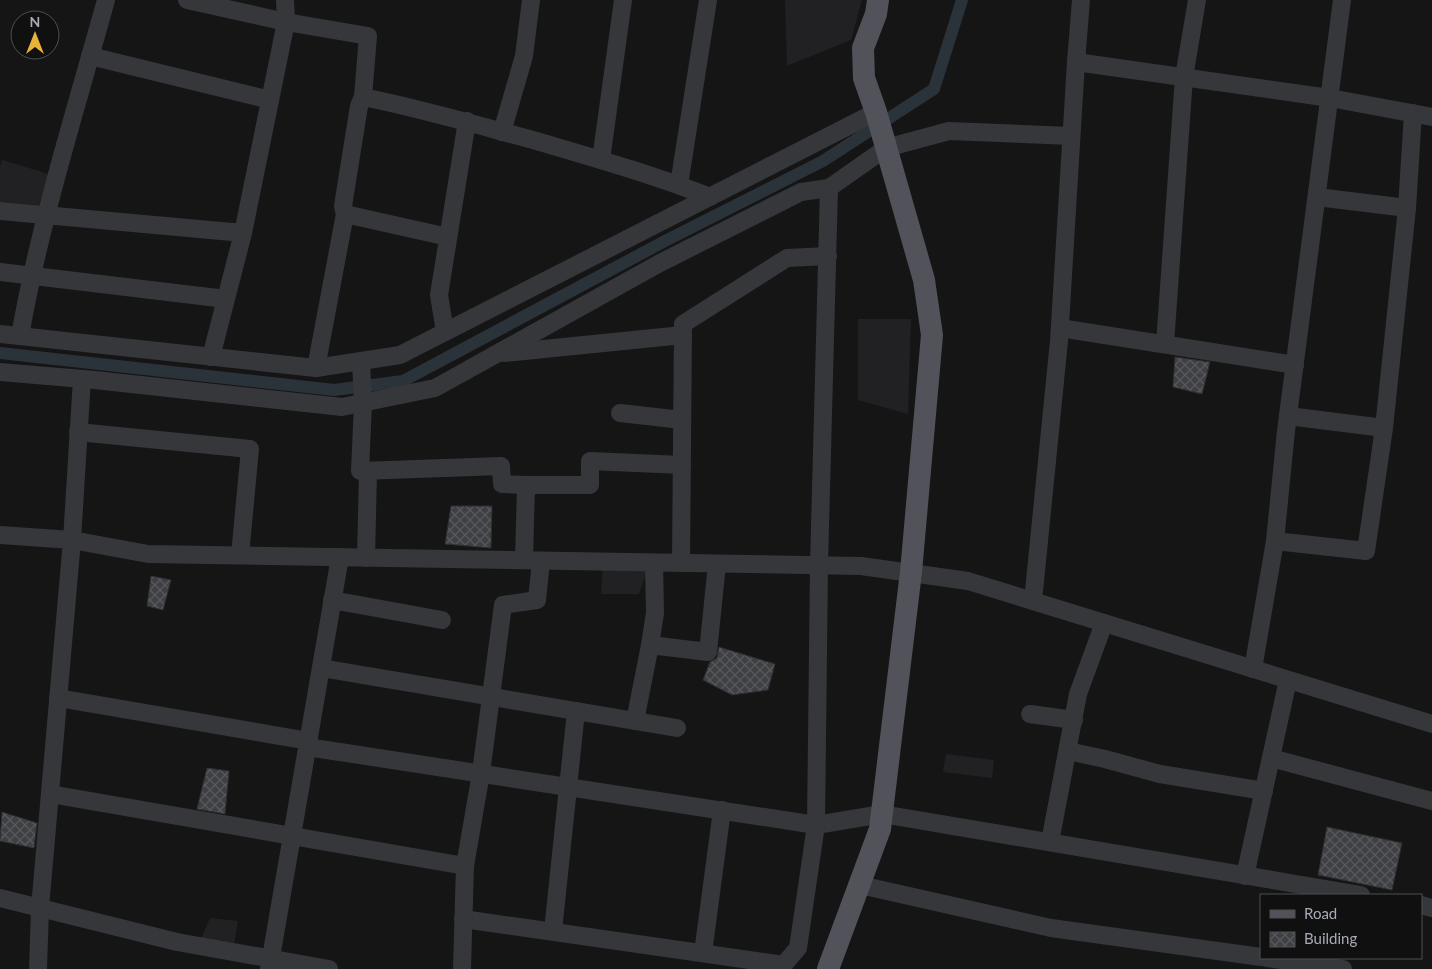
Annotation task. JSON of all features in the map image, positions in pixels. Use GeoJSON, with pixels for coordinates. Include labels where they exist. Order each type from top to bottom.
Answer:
{"type":"FeatureCollection","features":[{"type":"Feature","properties":{"kind":"main road"},"geometry":{"type":"LineString","coordinates":[[828,969],[838,936],[860,885],[880,830],[911,572],[932,335],[924,280],[876,112],[864,78],[863,48],[876,14],[878,0]]}},
{"type":"Feature","properties":{"kind":"street"},"geometry":{"type":"LineString","coordinates":[[20,336],[30,277],[106,0]]}},
{"type":"Feature","properties":{"kind":"street"},"geometry":{"type":"LineString","coordinates":[[187,0],[286,22],[368,36],[363,97],[359,106],[343,206],[345,214],[316,368]]}},
{"type":"Feature","properties":{"kind":"street"},"geometry":{"type":"LineString","coordinates":[[211,357],[244,233],[286,22],[285,0]]}},
{"type":"Feature","properties":{"kind":"street"},"geometry":{"type":"LineString","coordinates":[[502,132],[524,56],[531,0]]}},
{"type":"Feature","properties":{"kind":"street"},"geometry":{"type":"LineString","coordinates":[[601,160],[623,0]]}},
{"type":"Feature","properties":{"kind":"street"},"geometry":{"type":"LineString","coordinates":[[679,185],[708,0]]}},
{"type":"Feature","properties":{"kind":"street"},"geometry":{"type":"LineString","coordinates":[[1033,601],[1060,328],[1081,0]]}},
{"type":"Feature","properties":{"kind":"street"},"geometry":{"type":"LineString","coordinates":[[1165,344],[1184,77],[1197,0]]}},
{"type":"Feature","properties":{"kind":"street"},"geometry":{"type":"LineString","coordinates":[[1253,669],[1275,541],[1288,416],[1342,0]]}},
{"type":"Feature","properties":{"kind":"street"},"geometry":{"type":"LineString","coordinates":[[90,56],[270,100]]}},
{"type":"Feature","properties":{"kind":"street"},"geometry":{"type":"LineString","coordinates":[[1076,62],[1330,98],[1432,117]]}},
{"type":"Feature","properties":{"kind":"street"},"geometry":{"type":"LineString","coordinates":[[363,97],[467,121],[601,160],[710,197]]}},
{"type":"Feature","properties":{"kind":"street"},"geometry":{"type":"LineString","coordinates":[[0,334],[316,368],[400,354],[876,112]]}},
{"type":"Feature","properties":{"kind":"street"},"geometry":{"type":"LineString","coordinates":[[1275,541],[1366,551],[1384,428],[1407,208],[1413,113]]}},
{"type":"Feature","properties":{"kind":"street"},"geometry":{"type":"LineString","coordinates":[[445,332],[439,295],[467,121]]}},
{"type":"Feature","properties":{"kind":"street"},"geometry":{"type":"LineString","coordinates":[[0,372],[342,407],[435,388],[660,263],[801,192],[830,188],[886,148],[949,131],[1072,136]]}},
{"type":"Feature","properties":{"kind":"street"},"geometry":{"type":"LineString","coordinates":[[463,919],[703,953],[782,967],[798,948],[816,824],[819,565],[830,188]]}},
{"type":"Feature","properties":{"kind":"street"},"geometry":{"type":"LineString","coordinates":[[1317,197],[1407,208]]}},
{"type":"Feature","properties":{"kind":"street"},"geometry":{"type":"LineString","coordinates":[[0,211],[244,233]]}},
{"type":"Feature","properties":{"kind":"street"},"geometry":{"type":"LineString","coordinates":[[345,214],[448,237]]}},
{"type":"Feature","properties":{"kind":"street"},"geometry":{"type":"LineString","coordinates":[[681,563],[683,324],[787,258],[828,256]]}},
{"type":"Feature","properties":{"kind":"street"},"geometry":{"type":"LineString","coordinates":[[0,272],[226,299]]}},
{"type":"Feature","properties":{"kind":"street"},"geometry":{"type":"LineString","coordinates":[[1060,328],[1295,365]]}},
{"type":"Feature","properties":{"kind":"street"},"geometry":{"type":"LineString","coordinates":[[496,354],[683,335]]}},
{"type":"Feature","properties":{"kind":"street"},"geometry":{"type":"LineString","coordinates":[[361,361],[360,471],[501,466],[502,484],[590,485],[590,461],[682,465]]}},
{"type":"Feature","properties":{"kind":"street"},"geometry":{"type":"LineString","coordinates":[[38,969],[40,908],[72,540],[82,379]]}},
{"type":"Feature","properties":{"kind":"street"},"geometry":{"type":"LineString","coordinates":[[620,413],[682,420]]}},
{"type":"Feature","properties":{"kind":"street"},"geometry":{"type":"LineString","coordinates":[[1288,416],[1384,428]]}},
{"type":"Feature","properties":{"kind":"street"},"geometry":{"type":"LineString","coordinates":[[78,432],[250,449],[240,555]]}},
{"type":"Feature","properties":{"kind":"street"},"geometry":{"type":"LineString","coordinates":[[366,558],[368,472]]}},
{"type":"Feature","properties":{"kind":"street"},"geometry":{"type":"LineString","coordinates":[[462,969],[465,866],[481,774],[503,605],[537,600],[526,485]]}},
{"type":"Feature","properties":{"kind":"street"},"geometry":{"type":"LineString","coordinates":[[0,535],[72,540],[148,554],[819,565],[861,566],[911,572],[968,581],[1432,724]]}},
{"type":"Feature","properties":{"kind":"street"},"geometry":{"type":"LineString","coordinates":[[270,964],[340,557]]}},
{"type":"Feature","properties":{"kind":"street"},"geometry":{"type":"LineString","coordinates":[[635,721],[655,613],[654,562]]}},
{"type":"Feature","properties":{"kind":"street"},"geometry":{"type":"LineString","coordinates":[[650,644],[708,652],[717,564]]}},
{"type":"Feature","properties":{"kind":"street"},"geometry":{"type":"LineString","coordinates":[[332,600],[442,620]]}},
{"type":"Feature","properties":{"kind":"street"},"geometry":{"type":"LineString","coordinates":[[1050,842],[1078,694],[1104,623]]}},
{"type":"Feature","properties":{"kind":"street"},"geometry":{"type":"LineString","coordinates":[[321,668],[677,728]]}},
{"type":"Feature","properties":{"kind":"street"},"geometry":{"type":"LineString","coordinates":[[1245,876],[1288,680]]}},
{"type":"Feature","properties":{"kind":"street"},"geometry":{"type":"LineString","coordinates":[[58,698],[308,744],[567,787],[816,824],[882,814],[1355,894]]}},
{"type":"Feature","properties":{"kind":"street"},"geometry":{"type":"LineString","coordinates":[[553,931],[576,711]]}},
{"type":"Feature","properties":{"kind":"street"},"geometry":{"type":"LineString","coordinates":[[1030,714],[1074,720]]}},
{"type":"Feature","properties":{"kind":"street"},"geometry":{"type":"LineString","coordinates":[[1068,751],[1160,774],[1264,791]]}},
{"type":"Feature","properties":{"kind":"street"},"geometry":{"type":"LineString","coordinates":[[1271,758],[1432,801]]}},
{"type":"Feature","properties":{"kind":"street"},"geometry":{"type":"LineString","coordinates":[[50,794],[465,866]]}},
{"type":"Feature","properties":{"kind":"street"},"geometry":{"type":"LineString","coordinates":[[703,953],[722,810]]}},
{"type":"Feature","properties":{"kind":"street"},"geometry":{"type":"LineString","coordinates":[[860,885],[1051,928],[1260,957]]}},
{"type":"Feature","properties":{"kind":"street"},"geometry":{"type":"LineString","coordinates":[[0,898],[270,964],[329,969]]}},
{"type":"Feature","properties":{"kind":"street"},"geometry":{"type":"LineString","coordinates":[[1274,959],[1343,969]]}},
{"type":"Feature","properties":{"kind":"shaded area"},"geometry":{"type":"Polygon","coordinates":[[[785,0],[862,0],[851,40],[787,66],[785,0]]]}},
{"type":"Feature","properties":{"kind":"shaded area"},"geometry":{"type":"Polygon","coordinates":[[[2,160],[49,174],[39,205],[0,202],[0,167],[2,160]]]}},
{"type":"Feature","properties":{"kind":"shaded area"},"geometry":{"type":"Polygon","coordinates":[[[858,319],[911,319],[908,414],[858,400],[858,319]]]}},
{"type":"Feature","properties":{"kind":"shaded area"},"geometry":{"type":"Polygon","coordinates":[[[603,564],[648,568],[639,594],[601,594],[603,564]]]}},
{"type":"Feature","properties":{"kind":"shaded area"},"geometry":{"type":"Polygon","coordinates":[[[946,754],[994,760],[992,778],[943,772],[946,754]]]}},
{"type":"Feature","properties":{"kind":"shaded area"},"geometry":{"type":"Polygon","coordinates":[[[210,918],[238,921],[233,952],[198,946],[210,918]]]}},
{"type":"Feature","properties":{"kind":"building"},"geometry":{"type":"Polygon","coordinates":[[[1175,357],[1210,362],[1202,394],[1173,387],[1175,357]]]}},
{"type":"Feature","properties":{"kind":"building"},"geometry":{"type":"Polygon","coordinates":[[[451,506],[492,506],[491,548],[445,544],[451,506]]]}},
{"type":"Feature","properties":{"kind":"building"},"geometry":{"type":"Polygon","coordinates":[[[151,576],[171,580],[163,610],[147,606],[151,576]]]}},
{"type":"Feature","properties":{"kind":"building"},"geometry":{"type":"Polygon","coordinates":[[[719,647],[775,664],[768,690],[732,695],[703,680],[710,662],[717,658],[719,647]]]}},
{"type":"Feature","properties":{"kind":"building"},"geometry":{"type":"Polygon","coordinates":[[[207,768],[229,771],[225,814],[197,809],[207,768]]]}},
{"type":"Feature","properties":{"kind":"building"},"geometry":{"type":"Polygon","coordinates":[[[2,812],[37,823],[34,848],[0,841],[2,812]]]}},
{"type":"Feature","properties":{"kind":"building"},"geometry":{"type":"Polygon","coordinates":[[[1327,827],[1402,843],[1392,890],[1318,875],[1327,827]]]}},
{"type":"Feature","properties":{"kind":"waterway"},"geometry":{"type":"LineString","coordinates":[[0,353],[334,390],[403,381],[665,241],[823,161],[934,89],[962,0]]}}]}
